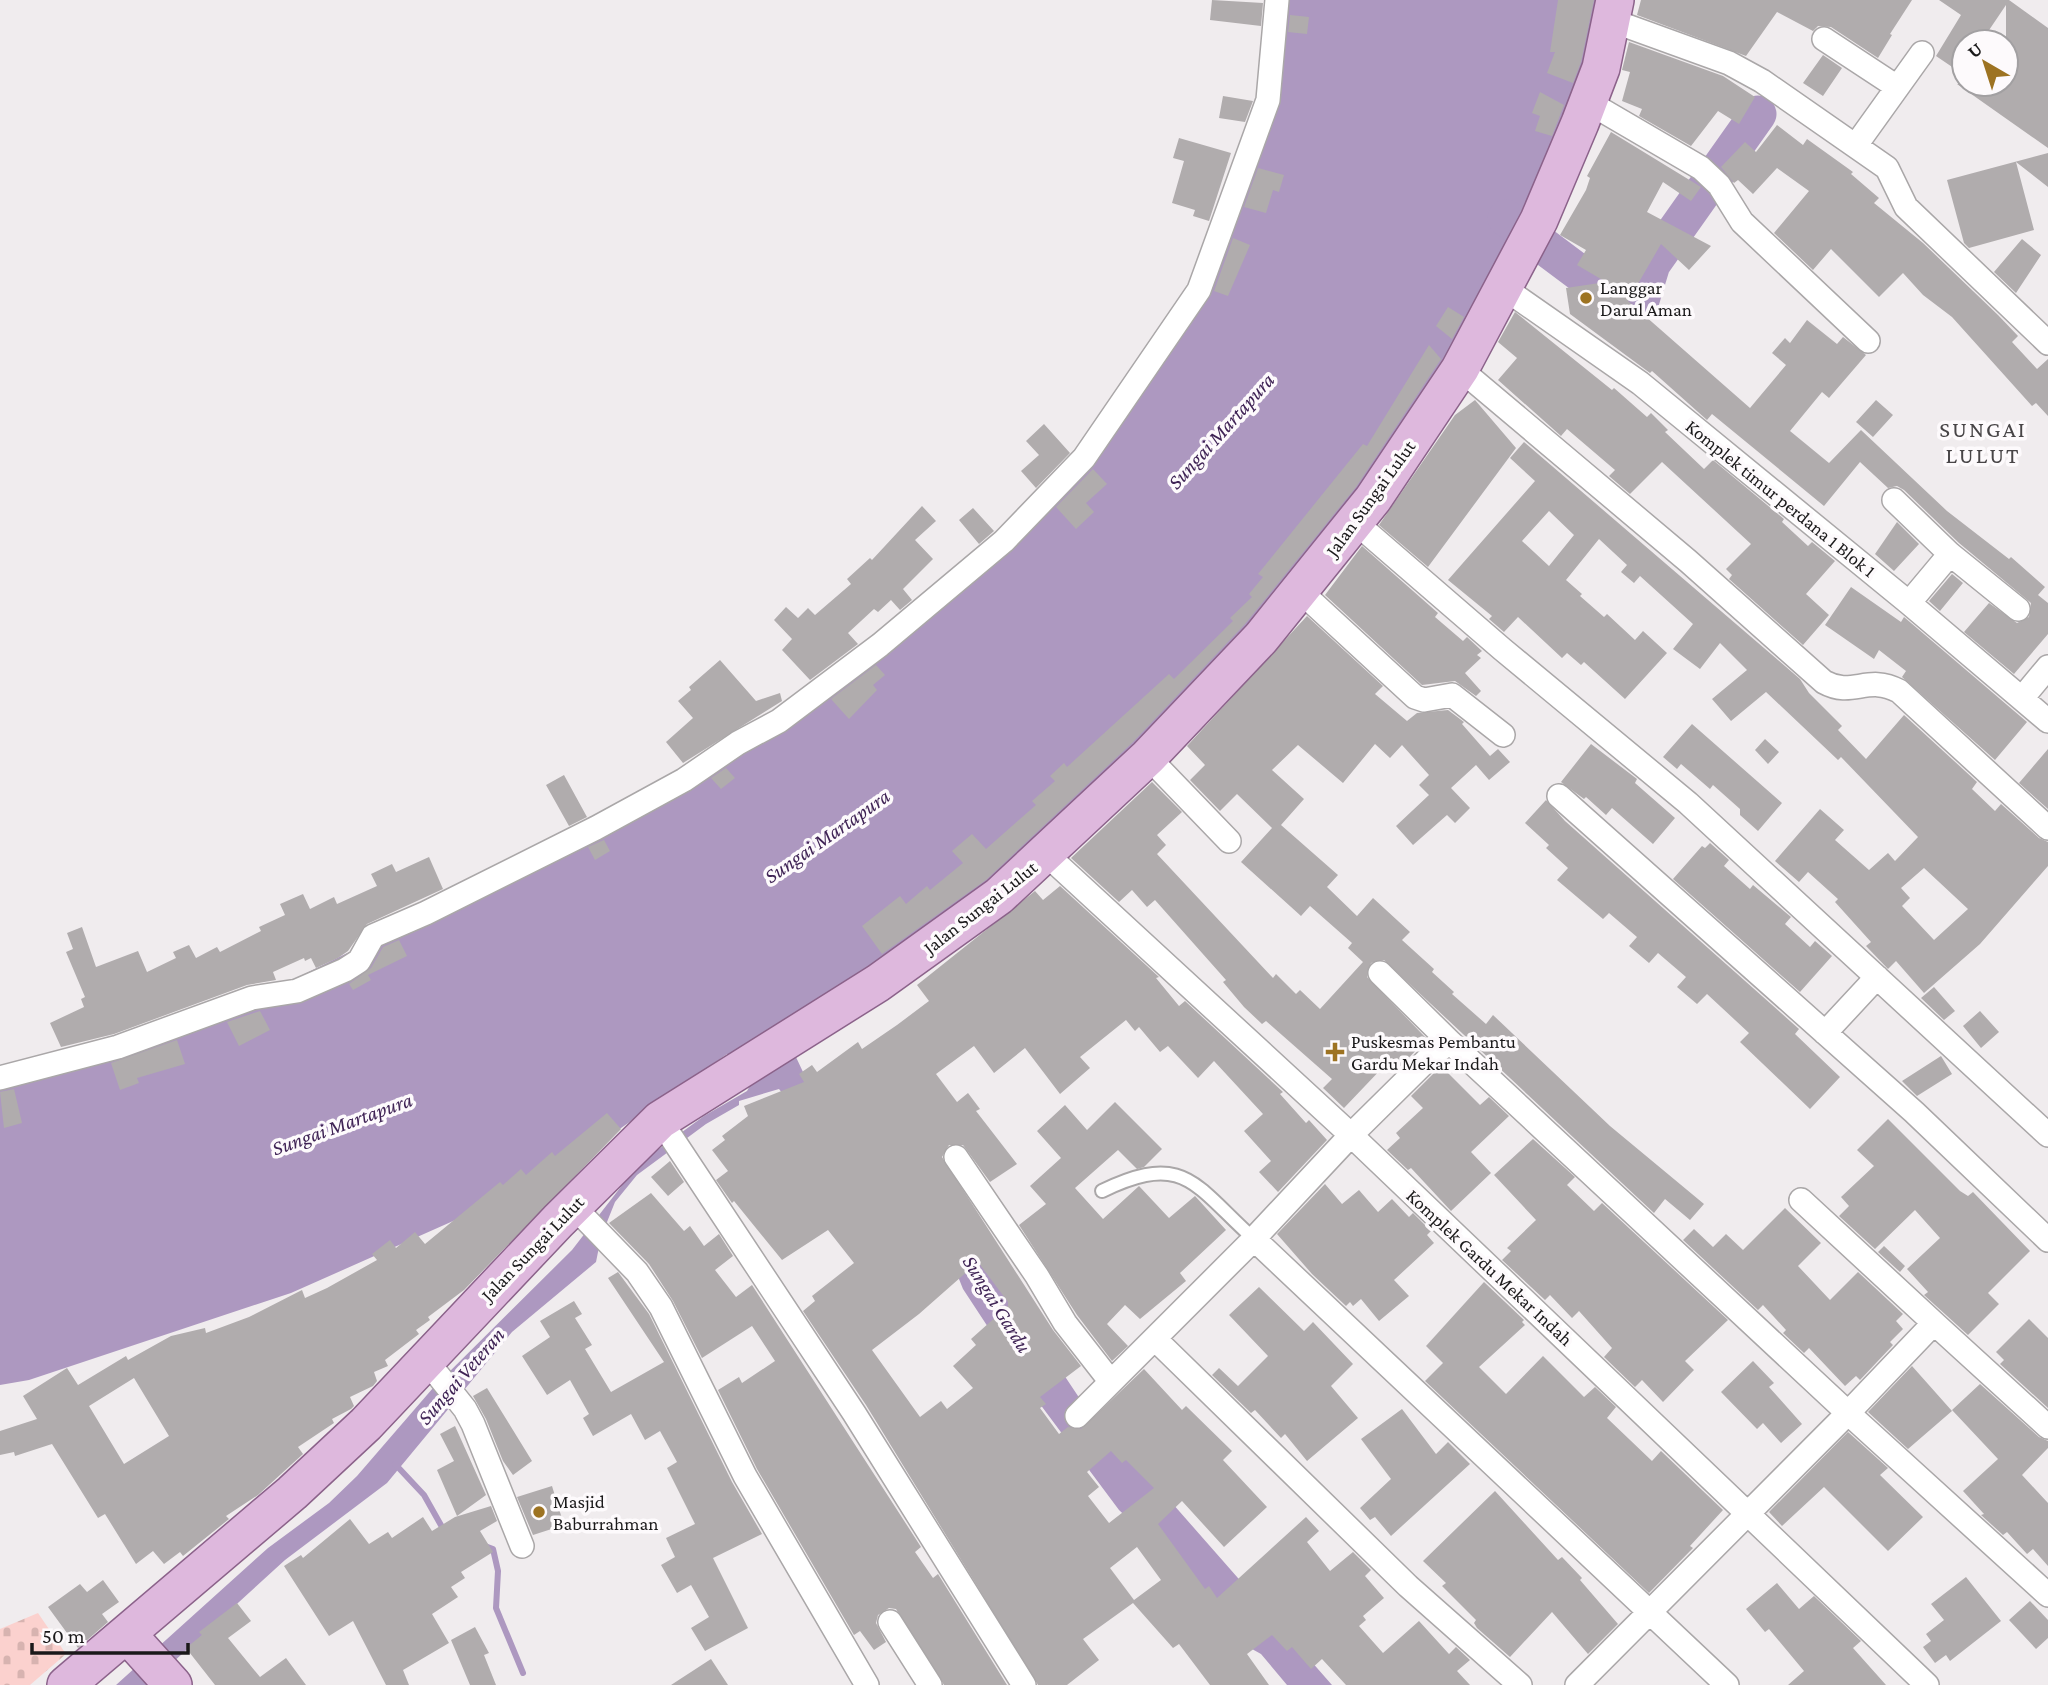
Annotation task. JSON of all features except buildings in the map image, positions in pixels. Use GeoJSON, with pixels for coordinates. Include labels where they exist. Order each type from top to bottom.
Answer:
{"type":"FeatureCollection","features":[{"type":"Feature","properties":{"kind":"main road","name":"Jalan Sungai Lulut"},"geometry":{"type":"LineString","coordinates":[[66,1685],[153,1663],[292,1493],[366,1424],[433,1369],[580,1213],[670,1133],[713,1086],[878,983],[958,926],[1047,855],[1148,757],[1261,638],[1355,522],[1460,369],[1539,220],[1588,102],[1614,10]]}},
{"type":"Feature","properties":{"kind":"street"},"geometry":{"type":"LineString","coordinates":[[0,1078],[118,1047],[252,998],[297,991],[345,970],[359,961],[373,936],[426,913],[596,828],[684,780],[738,743],[779,721],[880,645],[993,550],[1084,458],[1199,290],[1268,100],[1277,0]]}},
{"type":"Feature","properties":{"kind":"street"},"geometry":{"type":"LineString","coordinates":[[1614,10],[1762,81],[1887,168],[1906,207],[2048,343]]}},
{"type":"Feature","properties":{"kind":"street"},"geometry":{"type":"LineString","coordinates":[[1825,39],[1897,87]]}},
{"type":"Feature","properties":{"kind":"street"},"geometry":{"type":"LineString","coordinates":[[1856,145],[1922,53]]}},
{"type":"Feature","properties":{"kind":"street"},"geometry":{"type":"LineString","coordinates":[[1588,102],[1701,168],[1718,186],[1742,222],[1868,341]]}},
{"type":"Feature","properties":{"kind":"street","name":"Komplek timur perdana 1 Blok 1"},"geometry":{"type":"LineString","coordinates":[[1504,288],[1640,383],[2023,697],[2048,721]]}},
{"type":"Feature","properties":{"kind":"street"},"geometry":{"type":"LineString","coordinates":[[1460,369],[1688,561],[1824,682],[1837,689],[1884,684],[1899,691],[2048,828]]}},
{"type":"Feature","properties":{"kind":"street"},"geometry":{"type":"LineString","coordinates":[[1894,500],[1950,554],[2018,610]]}},
{"type":"Feature","properties":{"kind":"street"},"geometry":{"type":"LineString","coordinates":[[1355,522],[1502,649],[1688,803],[2048,1135]]}},
{"type":"Feature","properties":{"kind":"street"},"geometry":{"type":"LineString","coordinates":[[1909,603],[1950,554]]}},
{"type":"Feature","properties":{"kind":"street"},"geometry":{"type":"LineString","coordinates":[[1300,591],[1415,697],[1424,700],[1452,695],[1503,735]]}},
{"type":"Feature","properties":{"kind":"street"},"geometry":{"type":"LineString","coordinates":[[2023,697],[2048,667]]}},
{"type":"Feature","properties":{"kind":"street"},"geometry":{"type":"LineString","coordinates":[[1148,757],[1229,841]]}},
{"type":"Feature","properties":{"kind":"street"},"geometry":{"type":"LineString","coordinates":[[1559,796],[1914,1112],[2048,1240]]}},
{"type":"Feature","properties":{"kind":"street","name":"Komplek Gardu Mekar Indah"},"geometry":{"type":"LineString","coordinates":[[1047,855],[1351,1135],[1749,1512],[1927,1685]]}},
{"type":"Feature","properties":{"kind":"street"},"geometry":{"type":"LineString","coordinates":[[1380,973],[1450,1042],[1848,1413],[2048,1595]]}},
{"type":"Feature","properties":{"kind":"street"},"geometry":{"type":"LineString","coordinates":[[1825,1033],[1877,977]]}},
{"type":"Feature","properties":{"kind":"street"},"geometry":{"type":"LineString","coordinates":[[1077,1416],[1254,1239],[1351,1135],[1431,1056],[1450,1042]]}},
{"type":"Feature","properties":{"kind":"street"},"geometry":{"type":"LineString","coordinates":[[670,1133],[854,1413],[1024,1685]]}},
{"type":"Feature","properties":{"kind":"street"},"geometry":{"type":"LineString","coordinates":[[956,1157],[1037,1276],[1065,1323],[1111,1382]]}},
{"type":"Feature","properties":{"kind":"street"},"geometry":{"type":"LineString","coordinates":[[1801,1200],[2048,1427]]}},
{"type":"Feature","properties":{"kind":"street"},"geometry":{"type":"LineString","coordinates":[[580,1213],[636,1272],[666,1317],[745,1476],[867,1685]]}},
{"type":"Feature","properties":{"kind":"street"},"geometry":{"type":"LineString","coordinates":[[1254,1239],[1727,1685]]}},
{"type":"Feature","properties":{"kind":"street"},"geometry":{"type":"LineString","coordinates":[[1577,1685],[1934,1323]]}},
{"type":"Feature","properties":{"kind":"street"},"geometry":{"type":"LineString","coordinates":[[1154,1339],[1408,1586],[1520,1685]]}},
{"type":"Feature","properties":{"kind":"street"},"geometry":{"type":"LineString","coordinates":[[433,1369],[465,1409],[522,1546]]}},
{"type":"Feature","properties":{"kind":"street"},"geometry":{"type":"LineString","coordinates":[[890,1622],[930,1685]]}},
{"type":"Feature","properties":{"kind":"lane"},"geometry":{"type":"LineString","coordinates":[[1102,1191],[1140,1175],[1171,1172],[1186,1178],[1254,1239]]}},
{"type":"Feature","properties":{"kind":"green space"},"geometry":{"type":"Polygon","coordinates":[[[38,1613],[66,1654],[30,1685],[0,1685],[0,1629],[38,1613]]]}},
{"type":"Feature","properties":{"kind":"water"},"geometry":{"type":"Polygon","coordinates":[[[1284,0],[1599,0],[1588,66],[1505,253],[1392,460],[1227,664],[925,939],[780,1023],[803,1072],[1004,1285],[1078,1396],[1332,1685],[1287,1685],[1261,1654],[1243,1644],[1188,1575],[1119,1510],[1028,1388],[963,1289],[945,1244],[819,1140],[779,1089],[739,1101],[739,1105],[706,1124],[637,1175],[615,1202],[601,1237],[596,1262],[512,1332],[387,1483],[285,1560],[148,1685],[116,1685],[268,1548],[329,1503],[357,1476],[433,1388],[572,1250],[630,1175],[652,1154],[704,1116],[747,1091],[752,1082],[727,1054],[548,1179],[291,1293],[29,1380],[0,1385],[0,1079],[270,991],[685,787],[1049,502],[1229,227],[1284,0]]]}},
{"type":"Feature","properties":{"kind":"waterway"},"geometry":{"type":"LineString","coordinates":[[1506,218],[1617,301],[1641,300],[1652,264],[1758,114]]}},
{"type":"Feature","properties":{"kind":"waterway"},"geometry":{"type":"LineString","coordinates":[[395,1464],[424,1495],[442,1527],[447,1529]]}},
{"type":"Feature","properties":{"kind":"waterway"},"geometry":{"type":"LineString","coordinates":[[485,1546],[493,1549],[498,1571],[496,1608],[523,1673]]}},
{"type":"Feature","properties":{"kind":"place","name":"Langgar Darul Aman"},"geometry":{"type":"Point","coordinates":[1586,298]}},
{"type":"Feature","properties":{"kind":"place","name":"Puskesmas Pembantu Gardu Mekar Indah"},"geometry":{"type":"Point","coordinates":[1335,1052]}},
{"type":"Feature","properties":{"kind":"place","name":"Masjid Baburrahman"},"geometry":{"type":"Point","coordinates":[539,1512]}},
{"type":"Feature","properties":{"kind":"district","name":"SUNGAI LULUT"},"geometry":{"type":"Point","coordinates":[1983,442]}},
{"type":"Feature","properties":{"kind":"water label","name":"Sungai Martapura"},"geometry":{"type":"Point","coordinates":[1221,431]}},
{"type":"Feature","properties":{"kind":"water label","name":"Sungai Martapura"},"geometry":{"type":"Point","coordinates":[827,836]}},
{"type":"Feature","properties":{"kind":"water label","name":"Sungai Martapura"},"geometry":{"type":"Point","coordinates":[342,1124]}},
{"type":"Feature","properties":{"kind":"water label","name":"Sungai Gardu"},"geometry":{"type":"Point","coordinates":[997,1304]}},
{"type":"Feature","properties":{"kind":"water label","name":"Sungai Veteran"},"geometry":{"type":"Point","coordinates":[461,1376]}}]}
